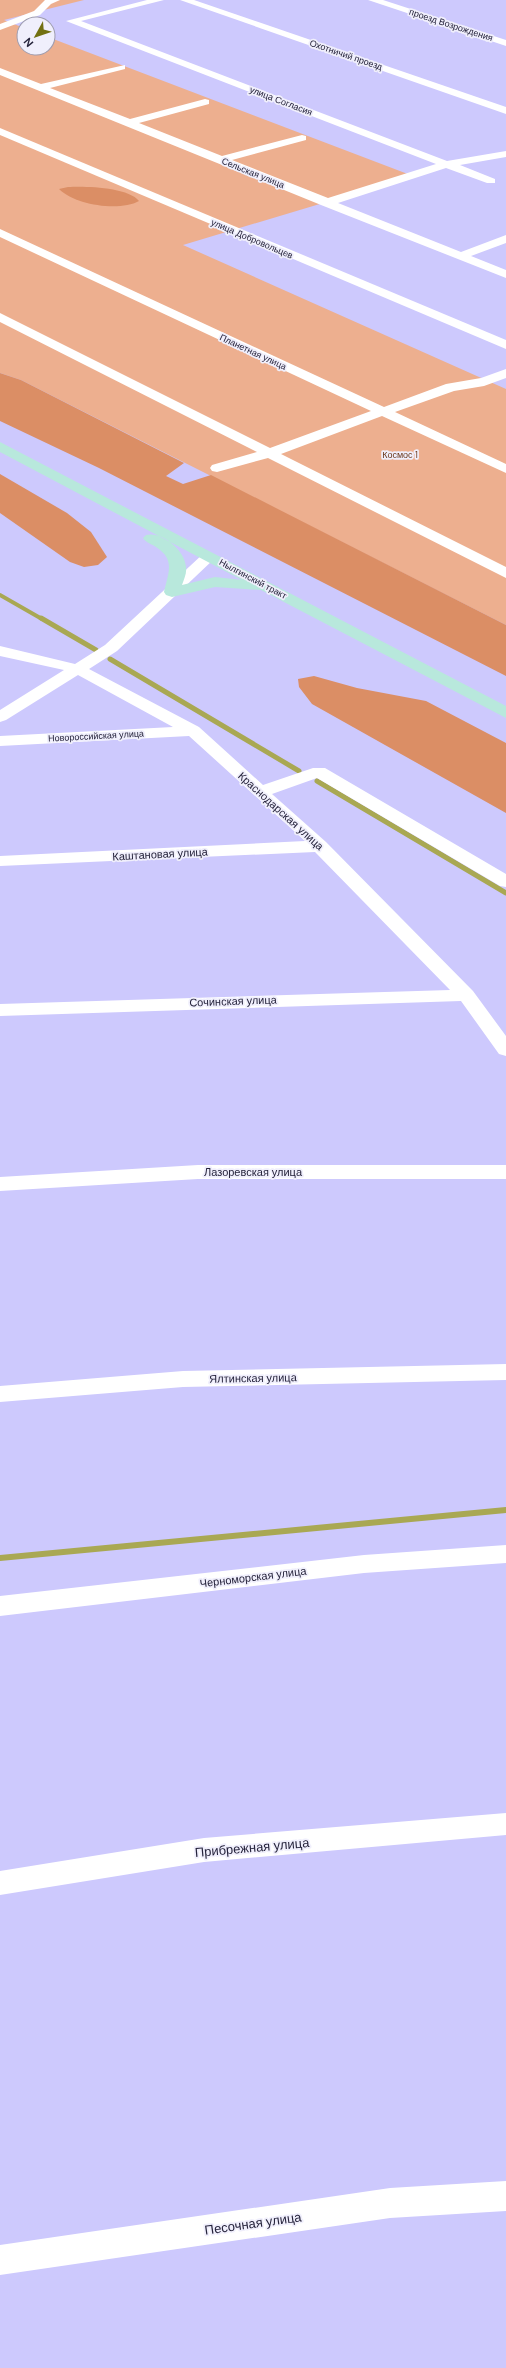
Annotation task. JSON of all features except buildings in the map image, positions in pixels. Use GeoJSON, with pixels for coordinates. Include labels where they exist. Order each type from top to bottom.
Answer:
{"type":"FeatureCollection","features":[{"type":"Feature","properties":{"kind":"main road","name":"Нылгинский тракт"},"geometry":{"type":"LineString","coordinates":[[0,446],[506,713]]}},
{"type":"Feature","properties":{"kind":"main road"},"geometry":{"type":"LineString","coordinates":[[0,454],[167,546],[174,554],[178,573],[172,592]]}},
{"type":"Feature","properties":{"kind":"main road"},"geometry":{"type":"LineString","coordinates":[[172,592],[215,582],[268,587]]}},
{"type":"Feature","properties":{"kind":"street","name":"улица Согласия"},"geometry":{"type":"LineString","coordinates":[[159,0],[71,21],[491,180]]}},
{"type":"Feature","properties":{"kind":"street","name":"Охотничий проезд"},"geometry":{"type":"LineString","coordinates":[[185,0],[506,111]]}},
{"type":"Feature","properties":{"kind":"street","name":"проезд Возрождения"},"geometry":{"type":"LineString","coordinates":[[373,0],[506,43]]}},
{"type":"Feature","properties":{"kind":"street"},"geometry":{"type":"LineString","coordinates":[[0,28],[36,13],[49,1]]}},
{"type":"Feature","properties":{"kind":"street"},"geometry":{"type":"LineString","coordinates":[[40,87],[121,67]]}},
{"type":"Feature","properties":{"kind":"street","name":"Сельская улица"},"geometry":{"type":"LineString","coordinates":[[0,71],[325,203],[506,274]]}},
{"type":"Feature","properties":{"kind":"street"},"geometry":{"type":"LineString","coordinates":[[128,123],[205,102]]}},
{"type":"Feature","properties":{"kind":"street","name":"улица Добровольцев"},"geometry":{"type":"LineString","coordinates":[[0,131],[506,345]]}},
{"type":"Feature","properties":{"kind":"street"},"geometry":{"type":"LineString","coordinates":[[220,160],[302,138]]}},
{"type":"Feature","properties":{"kind":"street"},"geometry":{"type":"LineString","coordinates":[[325,203],[447,164],[506,154]]}},
{"type":"Feature","properties":{"kind":"street","name":"Планетная улица"},"geometry":{"type":"LineString","coordinates":[[0,233],[506,469]]}},
{"type":"Feature","properties":{"kind":"street"},"geometry":{"type":"LineString","coordinates":[[460,256],[506,239]]}},
{"type":"Feature","properties":{"kind":"street"},"geometry":{"type":"LineString","coordinates":[[0,317],[506,573]]}},
{"type":"Feature","properties":{"kind":"street"},"geometry":{"type":"LineString","coordinates":[[216,468],[269,452],[380,411],[451,387],[484,382],[506,372]]}},
{"type":"Feature","properties":{"kind":"street"},"geometry":{"type":"LineString","coordinates":[[484,382],[499,388]]}},
{"type":"Feature","properties":{"kind":"street"},"geometry":{"type":"LineString","coordinates":[[0,717],[111,648],[209,556]]}},
{"type":"Feature","properties":{"kind":"street","name":"Краснодарская улица"},"geometry":{"type":"LineString","coordinates":[[0,651],[78,669],[193,731],[320,846],[466,995],[506,1050]]}},
{"type":"Feature","properties":{"kind":"street","name":"Новороссийская улица"},"geometry":{"type":"LineString","coordinates":[[0,741],[193,731]]}},
{"type":"Feature","properties":{"kind":"street"},"geometry":{"type":"LineString","coordinates":[[261,792],[319,772],[506,882]]}},
{"type":"Feature","properties":{"kind":"street","name":"Каштановая улица"},"geometry":{"type":"LineString","coordinates":[[0,861],[320,846]]}},
{"type":"Feature","properties":{"kind":"street","name":"Сочинская улица"},"geometry":{"type":"LineString","coordinates":[[0,1010],[114,1005],[466,995]]}},
{"type":"Feature","properties":{"kind":"street","name":"Лазоревская улица"},"geometry":{"type":"LineString","coordinates":[[0,1184],[198,1172],[506,1172]]}},
{"type":"Feature","properties":{"kind":"street","name":"Ялтинская улица"},"geometry":{"type":"LineString","coordinates":[[0,1394],[183,1379],[506,1372]]}},
{"type":"Feature","properties":{"kind":"street","name":"Черноморская улица"},"geometry":{"type":"LineString","coordinates":[[0,1606],[364,1564],[506,1554]]}},
{"type":"Feature","properties":{"kind":"street","name":"Прибрежная улица"},"geometry":{"type":"LineString","coordinates":[[0,1883],[204,1850],[506,1824]]}},
{"type":"Feature","properties":{"kind":"street","name":"Песочная улица"},"geometry":{"type":"LineString","coordinates":[[0,2260],[390,2203],[506,2196]]}},
{"type":"Feature","properties":{"kind":"green space","name":"Космос 1"},"geometry":{"type":"Polygon","coordinates":[[[0,0],[84,0],[4,20],[16,25],[16,56],[56,56],[56,40],[413,176],[183,245],[506,389],[506,625],[21,380],[0,373],[0,0]]]}},
{"type":"Feature","properties":{"kind":"shaded area"},"geometry":{"type":"Polygon","coordinates":[[[68,187],[106,188],[126,193],[139,201],[120,206],[86,203],[66,195],[59,189],[68,187]]]}},
{"type":"Feature","properties":{"kind":"shaded area"},"geometry":{"type":"Polygon","coordinates":[[[0,373],[21,380],[184,463],[166,476],[183,484],[211,475],[506,625],[506,676],[99,468],[0,421],[0,373]]]}},
{"type":"Feature","properties":{"kind":"shaded area"},"geometry":{"type":"Polygon","coordinates":[[[0,474],[67,513],[91,532],[107,557],[98,565],[84,567],[70,562],[0,513],[0,474]]]}},
{"type":"Feature","properties":{"kind":"shaded area"},"geometry":{"type":"Polygon","coordinates":[[[314,676],[357,688],[426,701],[506,743],[506,813],[312,704],[299,687],[298,679],[314,676]]]}},
{"type":"Feature","properties":{"kind":"waterway"},"geometry":{"type":"LineString","coordinates":[[0,595],[42,619]]}},
{"type":"Feature","properties":{"kind":"waterway"},"geometry":{"type":"LineString","coordinates":[[41,618],[96,650]]}},
{"type":"Feature","properties":{"kind":"waterway"},"geometry":{"type":"LineString","coordinates":[[110,659],[299,771]]}},
{"type":"Feature","properties":{"kind":"waterway"},"geometry":{"type":"LineString","coordinates":[[317,781],[506,893]]}},
{"type":"Feature","properties":{"kind":"waterway"},"geometry":{"type":"LineString","coordinates":[[0,1558],[506,1510]]}}]}
